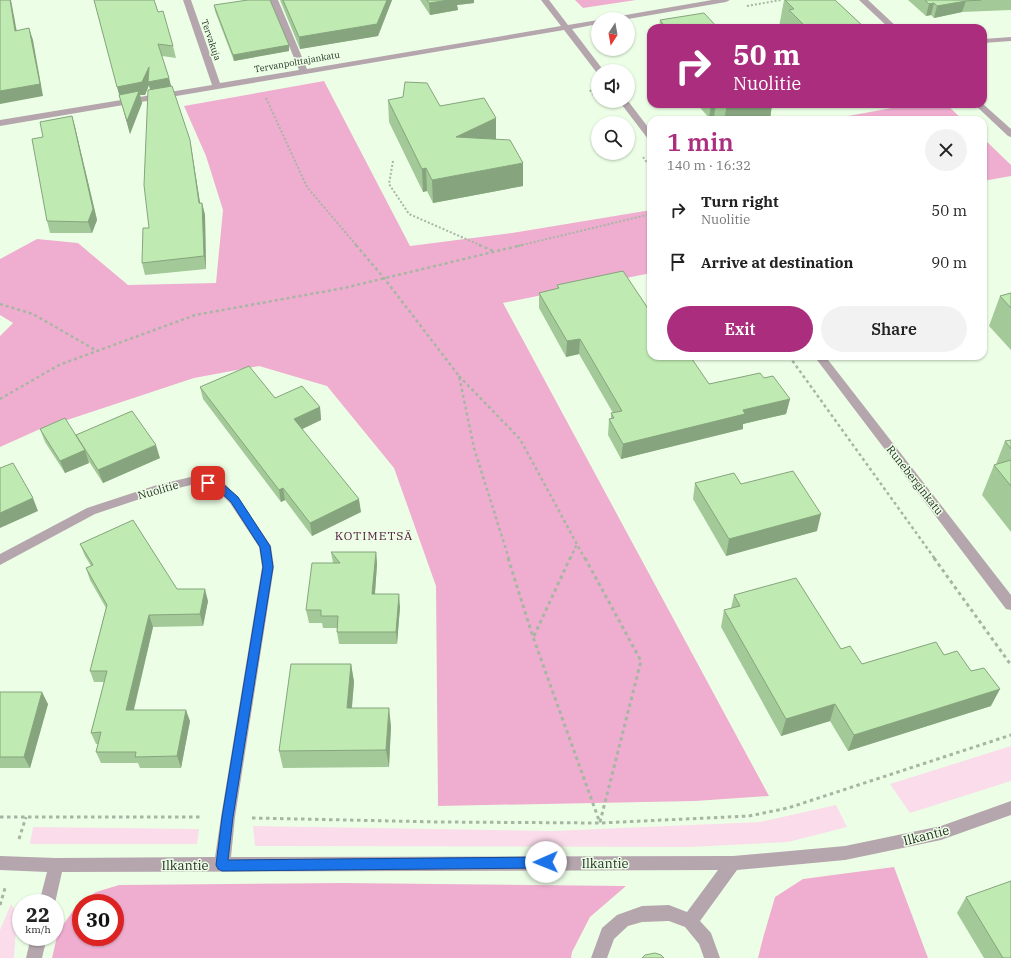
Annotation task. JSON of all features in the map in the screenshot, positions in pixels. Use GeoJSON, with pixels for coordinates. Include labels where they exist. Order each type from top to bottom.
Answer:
{"type":"FeatureCollection","features":[{"type":"Feature","properties":{"kind":"street","name":"Tervakuja"},"geometry":{"type":"LineString","coordinates":[[186,0],[217,86]]}},
{"type":"Feature","properties":{"kind":"street"},"geometry":{"type":"LineString","coordinates":[[274,0],[304,71]]}},
{"type":"Feature","properties":{"kind":"street"},"geometry":{"type":"LineString","coordinates":[[545,0],[595,64]]}},
{"type":"Feature","properties":{"kind":"street"},"geometry":{"type":"LineString","coordinates":[[635,15],[726,0]]}},
{"type":"Feature","properties":{"kind":"street"},"geometry":{"type":"LineString","coordinates":[[863,0],[890,24]]}},
{"type":"Feature","properties":{"kind":"street","name":"Tervanpolttajankatu"},"geometry":{"type":"LineString","coordinates":[[0,123],[591,23]]}},
{"type":"Feature","properties":{"kind":"street"},"geometry":{"type":"LineString","coordinates":[[987,41],[1011,39]]}},
{"type":"Feature","properties":{"kind":"street"},"geometry":{"type":"LineString","coordinates":[[628,108],[647,132]]}},
{"type":"Feature","properties":{"kind":"street"},"geometry":{"type":"LineString","coordinates":[[982,108],[1011,134]]}},
{"type":"Feature","properties":{"kind":"street","name":"Runeberginkatu"},"geometry":{"type":"LineString","coordinates":[[822,360],[1011,605]]}},
{"type":"Feature","properties":{"kind":"street","name":"Nuolitie"},"geometry":{"type":"LineString","coordinates":[[0,560],[91,511],[157,489],[195,480],[220,486],[234,500],[265,546],[268,567],[228,817],[222,865]]}},
{"type":"Feature","properties":{"kind":"street","name":"Ilkantie"},"geometry":{"type":"LineString","coordinates":[[0,863],[56,865],[222,865],[733,863],[844,853],[941,833],[1011,808]]}},
{"type":"Feature","properties":{"kind":"street"},"geometry":{"type":"LineString","coordinates":[[690,921],[733,863]]}},
{"type":"Feature","properties":{"kind":"street"},"geometry":{"type":"LineString","coordinates":[[49,894],[56,865]]}},
{"type":"Feature","properties":{"kind":"street"},"geometry":{"type":"LineString","coordinates":[[599,958],[608,934],[623,920],[642,914],[669,913],[690,921],[705,939],[712,958]]}},
{"type":"Feature","properties":{"kind":"street"},"geometry":{"type":"LineString","coordinates":[[34,958],[37,946]]}},
{"type":"Feature","properties":{"kind":"path"},"geometry":{"type":"LineString","coordinates":[[264,94],[307,187],[384,278],[459,376],[520,439],[641,661],[600,823]]}},
{"type":"Feature","properties":{"kind":"path"},"geometry":{"type":"LineString","coordinates":[[392,162],[389,184],[408,214],[494,251]]}},
{"type":"Feature","properties":{"kind":"path"},"geometry":{"type":"LineString","coordinates":[[0,399],[59,365],[196,314],[344,288],[647,215]]}},
{"type":"Feature","properties":{"kind":"path"},"geometry":{"type":"LineString","coordinates":[[0,304],[33,314],[98,351]]}},
{"type":"Feature","properties":{"kind":"path"},"geometry":{"type":"LineString","coordinates":[[792,360],[1011,665]]}},
{"type":"Feature","properties":{"kind":"path"},"geometry":{"type":"LineString","coordinates":[[459,376],[474,448],[533,637],[600,823]]}},
{"type":"Feature","properties":{"kind":"path"},"geometry":{"type":"LineString","coordinates":[[533,637],[577,544]]}},
{"type":"Feature","properties":{"kind":"path"},"geometry":{"type":"LineString","coordinates":[[0,817],[228,817],[439,822],[600,823],[749,816],[788,808],[1011,735]]}},
{"type":"Feature","properties":{"kind":"shaded area"},"geometry":{"type":"Polygon","coordinates":[[[575,0],[636,0],[583,8],[575,0]]]}},
{"type":"Feature","properties":{"kind":"shaded area"},"geometry":{"type":"Polygon","coordinates":[[[324,81],[410,246],[512,233],[647,211],[647,274],[503,303],[769,796],[695,801],[438,806],[436,586],[394,468],[327,386],[259,366],[194,378],[40,429],[0,447],[0,336],[13,323],[0,315],[0,259],[37,239],[78,243],[128,285],[216,283],[223,210],[206,156],[184,106],[324,81]]]}},
{"type":"Feature","properties":{"kind":"shaded area"},"geometry":{"type":"Polygon","coordinates":[[[892,108],[950,108],[959,116],[848,116],[892,108]]]}},
{"type":"Feature","properties":{"kind":"shaded area"},"geometry":{"type":"Polygon","coordinates":[[[987,142],[1011,165],[1011,176],[987,180],[987,142]]]}},
{"type":"Feature","properties":{"kind":"shaded area"},"geometry":{"type":"Polygon","coordinates":[[[1011,746],[1011,781],[910,813],[890,784],[1011,746]]]}},
{"type":"Feature","properties":{"kind":"shaded area"},"geometry":{"type":"Polygon","coordinates":[[[836,805],[847,827],[788,842],[690,847],[255,846],[253,826],[553,831],[760,822],[836,805]]]}},
{"type":"Feature","properties":{"kind":"shaded area"},"geometry":{"type":"Polygon","coordinates":[[[33,827],[199,829],[197,844],[30,844],[33,827]]]}},
{"type":"Feature","properties":{"kind":"shaded area"},"geometry":{"type":"Polygon","coordinates":[[[894,867],[928,958],[758,958],[775,897],[803,879],[894,867]]]}},
{"type":"Feature","properties":{"kind":"shaded area"},"geometry":{"type":"Polygon","coordinates":[[[344,883],[626,886],[590,917],[572,952],[571,958],[52,958],[55,946],[64,946],[64,924],[72,912],[72,946],[124,946],[124,894],[93,894],[119,885],[344,883]]]}},
{"type":"Feature","properties":{"kind":"shaded area"},"geometry":{"type":"Polygon","coordinates":[[[11,904],[12,946],[15,946],[14,958],[0,958],[0,930],[11,904]]]}},
{"type":"Feature","properties":{"kind":"building"},"geometry":{"type":"Polygon","coordinates":[[[0,0],[10,0],[15,31],[29,28],[40,84],[0,91],[0,0]]]}},
{"type":"Feature","properties":{"kind":"building"},"geometry":{"type":"Polygon","coordinates":[[[94,0],[154,0],[158,12],[163,11],[173,46],[158,44],[169,78],[148,82],[149,67],[142,82],[117,87],[94,0]]]}},
{"type":"Feature","properties":{"kind":"building"},"geometry":{"type":"Polygon","coordinates":[[[248,0],[270,0],[289,45],[233,55],[214,5],[248,0]]]}},
{"type":"Feature","properties":{"kind":"building"},"geometry":{"type":"Polygon","coordinates":[[[283,0],[387,0],[377,24],[299,37],[283,0]]]}},
{"type":"Feature","properties":{"kind":"building"},"geometry":{"type":"Polygon","coordinates":[[[427,0],[449,0],[429,3],[427,0]]]}},
{"type":"Feature","properties":{"kind":"building"},"geometry":{"type":"Polygon","coordinates":[[[785,0],[835,0],[861,24],[803,24],[789,10],[794,9],[785,0]]]}},
{"type":"Feature","properties":{"kind":"building"},"geometry":{"type":"Polygon","coordinates":[[[925,0],[981,0],[937,6],[934,3],[929,4],[925,0]]]}},
{"type":"Feature","properties":{"kind":"building"},"geometry":{"type":"Polygon","coordinates":[[[704,13],[714,24],[663,24],[660,20],[704,13]]]}},
{"type":"Feature","properties":{"kind":"building"},"geometry":{"type":"Polygon","coordinates":[[[405,82],[427,83],[440,106],[484,98],[496,118],[456,137],[510,140],[523,163],[432,180],[426,168],[422,169],[388,100],[403,97],[405,82]]]}},
{"type":"Feature","properties":{"kind":"building"},"geometry":{"type":"Polygon","coordinates":[[[172,86],[190,140],[199,203],[202,203],[204,256],[142,263],[143,228],[149,228],[144,185],[148,90],[172,86]]]}},
{"type":"Feature","properties":{"kind":"building"},"geometry":{"type":"Polygon","coordinates":[[[139,91],[127,121],[119,95],[139,91]]]}},
{"type":"Feature","properties":{"kind":"building"},"geometry":{"type":"Polygon","coordinates":[[[72,116],[93,209],[88,222],[47,221],[32,139],[43,137],[40,122],[72,116]]]}},
{"type":"Feature","properties":{"kind":"building"},"geometry":{"type":"Polygon","coordinates":[[[623,271],[647,307],[647,360],[693,360],[709,384],[760,373],[764,378],[773,376],[790,399],[743,410],[745,414],[623,444],[609,419],[614,418],[611,413],[622,411],[580,339],[567,341],[539,293],[559,288],[557,285],[623,271]]]}},
{"type":"Feature","properties":{"kind":"building"},"geometry":{"type":"Polygon","coordinates":[[[1011,293],[1011,308],[1000,296],[1011,293]]]}},
{"type":"Feature","properties":{"kind":"building"},"geometry":{"type":"Polygon","coordinates":[[[249,366],[275,398],[302,386],[320,407],[294,419],[359,499],[310,523],[283,488],[279,490],[200,387],[249,366]]]}},
{"type":"Feature","properties":{"kind":"building"},"geometry":{"type":"Polygon","coordinates":[[[132,411],[156,445],[98,470],[76,435],[132,411]]]}},
{"type":"Feature","properties":{"kind":"building"},"geometry":{"type":"Polygon","coordinates":[[[65,418],[85,450],[60,461],[40,429],[65,418]]]}},
{"type":"Feature","properties":{"kind":"building"},"geometry":{"type":"Polygon","coordinates":[[[1011,440],[1011,449],[1005,441],[1011,440]]]}},
{"type":"Feature","properties":{"kind":"building"},"geometry":{"type":"Polygon","coordinates":[[[1011,460],[1011,486],[994,465],[1011,460]]]}},
{"type":"Feature","properties":{"kind":"building"},"geometry":{"type":"Polygon","coordinates":[[[13,463],[33,498],[0,513],[0,468],[13,463]]]}},
{"type":"Feature","properties":{"kind":"building"},"geometry":{"type":"Polygon","coordinates":[[[793,471],[821,514],[729,539],[695,483],[734,473],[741,484],[793,471]]]}},
{"type":"Feature","properties":{"kind":"building"},"geometry":{"type":"Polygon","coordinates":[[[133,520],[177,589],[205,589],[200,614],[149,615],[126,710],[186,710],[177,756],[135,757],[136,752],[96,752],[101,732],[91,733],[107,671],[90,671],[107,605],[86,568],[93,565],[80,544],[133,520]]]}},
{"type":"Feature","properties":{"kind":"building"},"geometry":{"type":"Polygon","coordinates":[[[331,552],[376,552],[372,594],[399,594],[396,632],[337,632],[338,616],[321,616],[321,610],[306,610],[312,563],[340,563],[331,552]]]}},
{"type":"Feature","properties":{"kind":"building"},"geometry":{"type":"Polygon","coordinates":[[[796,578],[841,649],[850,646],[862,664],[936,642],[944,655],[957,651],[971,671],[984,668],[1000,689],[854,735],[835,704],[786,719],[724,610],[740,606],[734,595],[796,578]]]}},
{"type":"Feature","properties":{"kind":"building"},"geometry":{"type":"Polygon","coordinates":[[[291,664],[351,664],[347,708],[389,708],[386,750],[279,751],[291,664]]]}},
{"type":"Feature","properties":{"kind":"building"},"geometry":{"type":"Polygon","coordinates":[[[0,692],[42,692],[24,757],[0,757],[0,692]]]}},
{"type":"Feature","properties":{"kind":"building"},"geometry":{"type":"Polygon","coordinates":[[[1011,881],[1011,958],[1003,958],[966,897],[1011,881]]]}},
{"type":"Feature","properties":{"kind":"building"},"geometry":{"type":"Polygon","coordinates":[[[655,953],[664,958],[642,958],[645,955],[655,953]]]}},
{"type":"Feature","properties":{"kind":"district","name":"KOTIMETSÄ"},"geometry":{"type":"Point","coordinates":[374,536]}},
{"type":"Feature","properties":{"kind":"route"},"geometry":{"type":"LineString","coordinates":[[208,483],[220,486],[234,500],[265,546],[268,567],[228,817],[222,865],[390,865],[546,862]]}}]}
